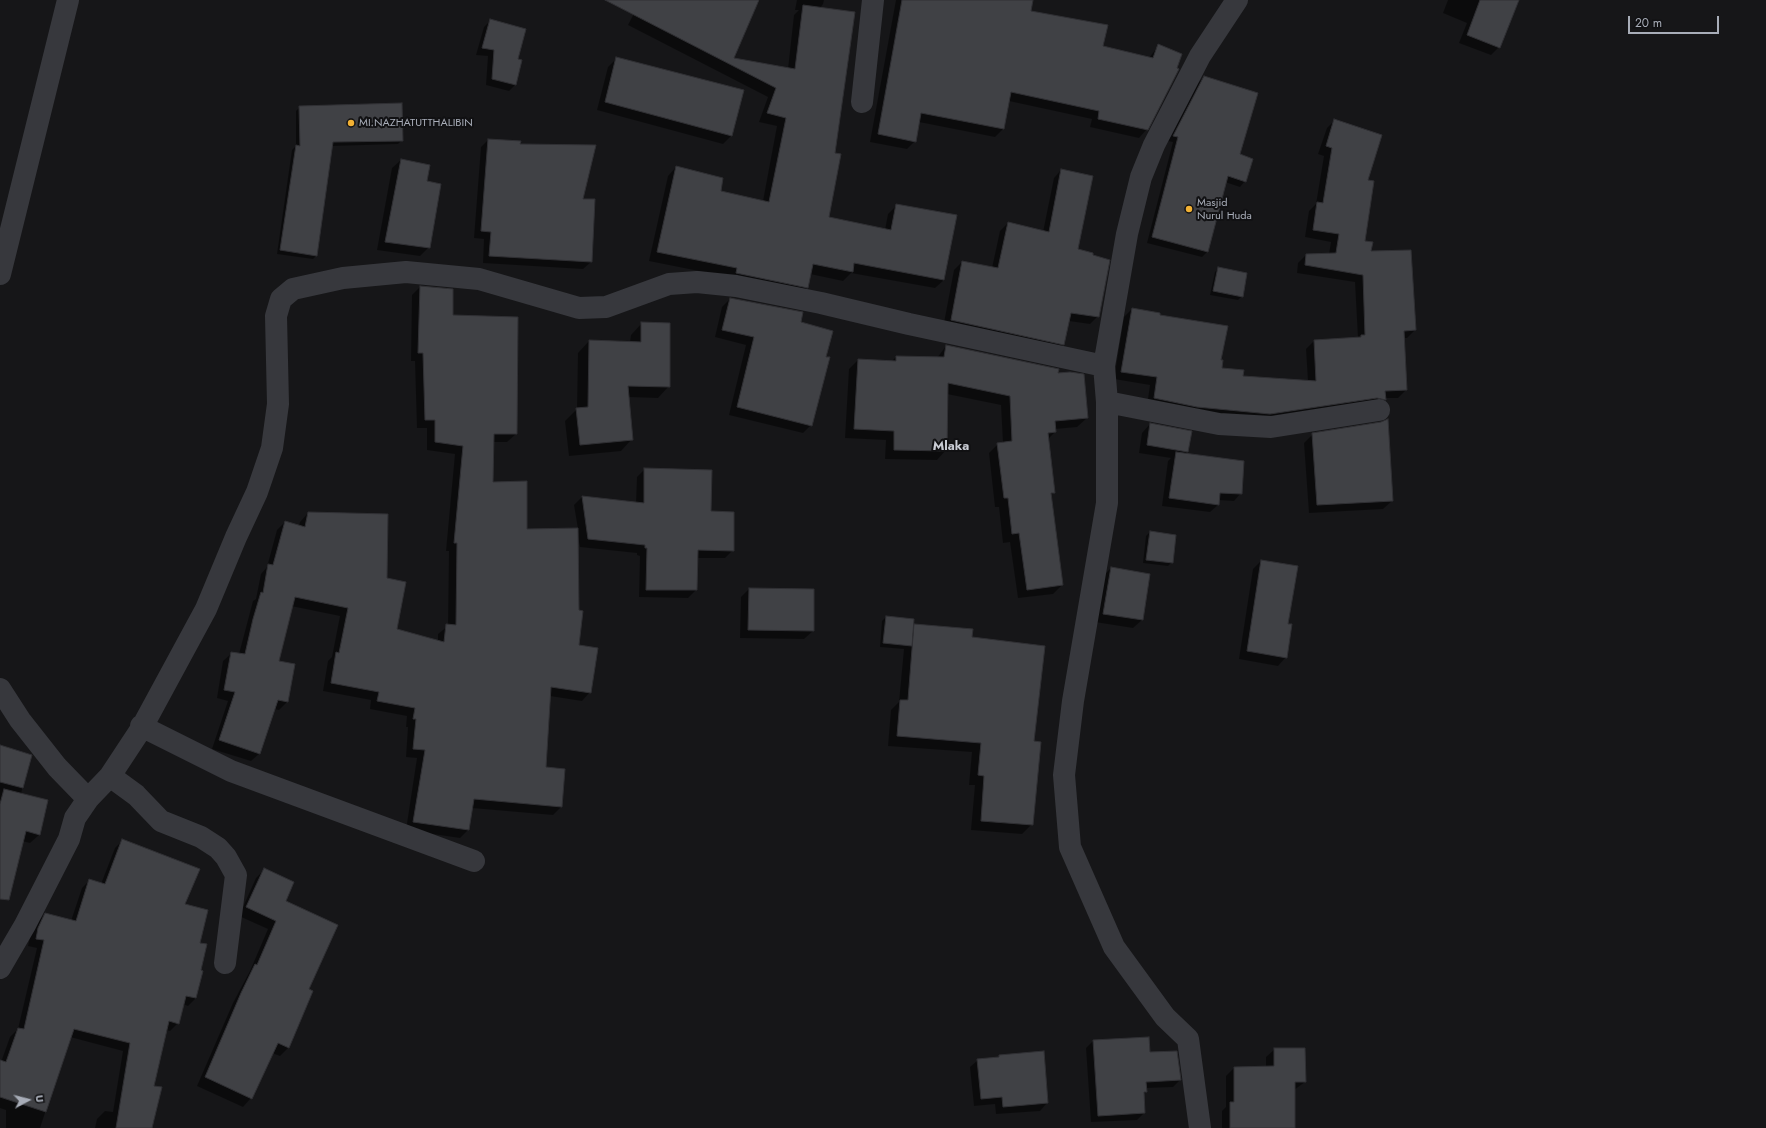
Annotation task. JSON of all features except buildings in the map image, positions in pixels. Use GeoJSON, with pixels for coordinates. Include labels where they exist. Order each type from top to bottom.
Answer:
{"type":"FeatureCollection","features":[{"type":"Feature","properties":{"kind":"street"},"geometry":{"type":"LineString","coordinates":[[0,274],[68,0]]}},
{"type":"Feature","properties":{"kind":"street"},"geometry":{"type":"LineString","coordinates":[[862,102],[873,0]]}},
{"type":"Feature","properties":{"kind":"street"},"geometry":{"type":"LineString","coordinates":[[1200,1128],[1188,1039],[1165,1017],[1114,948],[1070,847],[1064,775],[1073,701],[1107,503],[1107,402],[1104,366],[1126,241],[1142,177],[1154,145],[1200,56],[1237,0]]}},
{"type":"Feature","properties":{"kind":"street"},"geometry":{"type":"LineString","coordinates":[[0,968],[25,925],[69,839],[75,818],[88,799],[112,773],[141,727],[206,609],[236,537],[257,492],[272,448],[278,404],[276,316],[281,299],[293,289],[343,278],[406,272],[479,279],[579,308],[606,307],[668,284],[697,282],[736,286],[821,303],[909,324],[1104,366]]}},
{"type":"Feature","properties":{"kind":"street"},"geometry":{"type":"LineString","coordinates":[[1107,402],[1219,424],[1271,427],[1379,410]]}},
{"type":"Feature","properties":{"kind":"street"},"geometry":{"type":"LineString","coordinates":[[0,689],[20,720],[57,767],[88,799]]}},
{"type":"Feature","properties":{"kind":"street"},"geometry":{"type":"LineString","coordinates":[[141,727],[231,771],[474,861]]}},
{"type":"Feature","properties":{"kind":"street"},"geometry":{"type":"LineString","coordinates":[[112,773],[161,821],[201,837],[218,848],[226,857],[236,875],[224,963]]}},
{"type":"Feature","properties":{"kind":"place","name":"MI.NAZHATUTTHALIBIN"},"geometry":{"type":"Point","coordinates":[351,123]}},
{"type":"Feature","properties":{"kind":"place","name":"Masjid Nurul Huda"},"geometry":{"type":"Point","coordinates":[1189,209]}},
{"type":"Feature","properties":{"kind":"district","name":"Mlaka"},"geometry":{"type":"Point","coordinates":[951,447]}}]}
